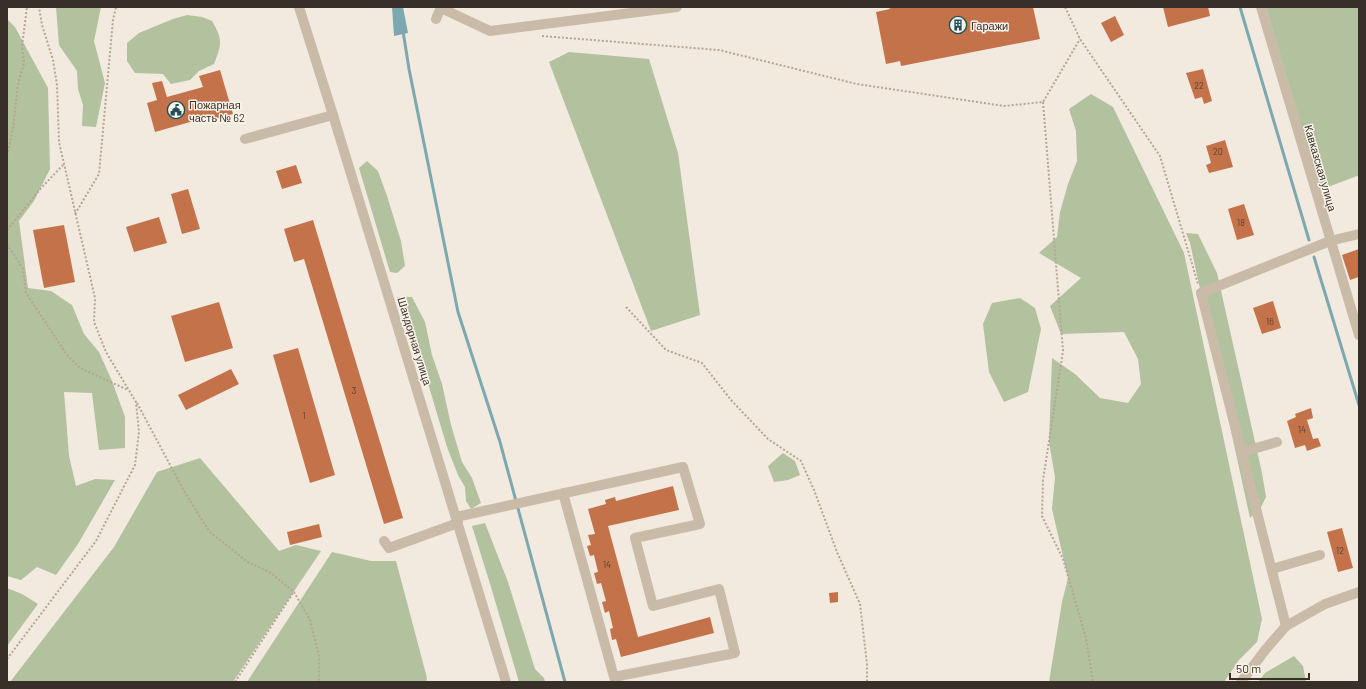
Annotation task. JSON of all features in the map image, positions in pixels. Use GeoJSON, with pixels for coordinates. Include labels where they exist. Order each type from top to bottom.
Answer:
{"type":"FeatureCollection","features":[{"type":"Feature","properties":{"kind":"street","name":"Шандорная улица"},"geometry":{"type":"LineString","coordinates":[[299,7],[506,682]]}},
{"type":"Feature","properties":{"kind":"street"},"geometry":{"type":"LineString","coordinates":[[436,19],[441,7],[490,31],[677,7]]}},
{"type":"Feature","properties":{"kind":"street","name":"Кавказская улица"},"geometry":{"type":"LineString","coordinates":[[1261,7],[1330,241],[1355,304],[1358,331]]}},
{"type":"Feature","properties":{"kind":"street"},"geometry":{"type":"LineString","coordinates":[[245,139],[333,115]]}},
{"type":"Feature","properties":{"kind":"street"},"geometry":{"type":"LineString","coordinates":[[1286,626],[1201,293],[1330,241],[1359,234]]}},
{"type":"Feature","properties":{"kind":"street"},"geometry":{"type":"LineString","coordinates":[[1242,452],[1277,442]]}},
{"type":"Feature","properties":{"kind":"street"},"geometry":{"type":"LineString","coordinates":[[384,542],[389,548],[457,520],[563,493],[683,467],[700,524],[636,538],[653,606],[719,589],[736,653],[614,678],[563,493]]}},
{"type":"Feature","properties":{"kind":"street"},"geometry":{"type":"LineString","coordinates":[[1272,569],[1320,555]]}},
{"type":"Feature","properties":{"kind":"street"},"geometry":{"type":"LineString","coordinates":[[1241,682],[1286,626],[1325,604],[1359,592]]}},
{"type":"Feature","properties":{"kind":"path"},"geometry":{"type":"LineString","coordinates":[[7,156],[18,84],[24,63],[22,46],[27,7]]}},
{"type":"Feature","properties":{"kind":"path"},"geometry":{"type":"LineString","coordinates":[[39,7],[42,25],[53,60],[57,85],[60,142],[64,164],[95,298],[94,322],[106,352],[136,402],[184,491],[209,531],[246,561],[271,574],[294,592],[310,620],[319,656],[319,682]]}},
{"type":"Feature","properties":{"kind":"path"},"geometry":{"type":"LineString","coordinates":[[76,214],[99,174],[113,20],[116,7]]}},
{"type":"Feature","properties":{"kind":"path"},"geometry":{"type":"LineString","coordinates":[[1065,7],[1080,39],[1160,156],[1201,293]]}},
{"type":"Feature","properties":{"kind":"path"},"geometry":{"type":"LineString","coordinates":[[537,35],[719,50],[857,84],[1004,106],[1043,102]]}},
{"type":"Feature","properties":{"kind":"path"},"geometry":{"type":"LineString","coordinates":[[1080,39],[1043,102],[1062,351],[1043,480],[1042,516],[1063,559],[1086,638],[1093,682]]}},
{"type":"Feature","properties":{"kind":"path"},"geometry":{"type":"LineString","coordinates":[[7,230],[64,164]]}},
{"type":"Feature","properties":{"kind":"path"},"geometry":{"type":"LineString","coordinates":[[7,244],[23,269],[26,293],[67,355],[80,368],[129,390]]}},
{"type":"Feature","properties":{"kind":"path"},"geometry":{"type":"LineString","coordinates":[[626,307],[666,350],[702,363],[731,400],[768,439],[801,461],[814,490],[837,552],[860,604],[867,664],[867,682]]}},
{"type":"Feature","properties":{"kind":"path"},"geometry":{"type":"LineString","coordinates":[[7,659],[96,541],[135,465],[139,432],[136,402]]}},
{"type":"Feature","properties":{"kind":"path"},"geometry":{"type":"LineString","coordinates":[[235,682],[294,592]]}},
{"type":"Feature","properties":{"kind":"green space"},"geometry":{"type":"Polygon","coordinates":[[[56,7],[101,7],[94,41],[105,83],[96,127],[82,126],[83,105],[78,89],[77,71],[59,45],[56,7]]]}},
{"type":"Feature","properties":{"kind":"green space"},"geometry":{"type":"Polygon","coordinates":[[[1266,7],[1359,7],[1359,175],[1320,190],[1266,7]]]}},
{"type":"Feature","properties":{"kind":"green space"},"geometry":{"type":"Polygon","coordinates":[[[187,15],[202,17],[212,21],[216,27],[220,38],[220,47],[214,64],[199,71],[190,80],[171,84],[163,74],[135,73],[127,61],[127,43],[139,33],[187,15]]]}},
{"type":"Feature","properties":{"kind":"green space"},"geometry":{"type":"Polygon","coordinates":[[[7,19],[15,27],[48,88],[50,169],[34,201],[19,221],[28,288],[51,291],[72,305],[84,334],[99,352],[112,381],[125,417],[125,448],[99,450],[92,393],[64,392],[69,456],[76,486],[95,479],[115,480],[78,544],[56,575],[37,567],[21,580],[7,576],[7,19]]]}},
{"type":"Feature","properties":{"kind":"green space"},"geometry":{"type":"Polygon","coordinates":[[[569,52],[649,59],[678,153],[700,315],[651,331],[549,62],[569,52]]]}},
{"type":"Feature","properties":{"kind":"green space"},"geometry":{"type":"Polygon","coordinates":[[[1091,94],[1113,107],[1184,253],[1262,619],[1257,642],[1239,660],[1224,682],[1049,682],[1062,602],[1068,578],[1052,509],[1055,477],[1049,442],[1052,358],[1075,374],[1100,398],[1128,403],[1141,384],[1138,359],[1124,332],[1061,334],[1050,306],[1081,278],[1039,253],[1057,237],[1060,212],[1068,184],[1077,161],[1076,131],[1069,109],[1091,94]]]}},
{"type":"Feature","properties":{"kind":"green space"},"geometry":{"type":"Polygon","coordinates":[[[367,161],[378,171],[401,241],[405,266],[397,273],[390,272],[359,168],[367,161]]]}},
{"type":"Feature","properties":{"kind":"green space"},"geometry":{"type":"Polygon","coordinates":[[[1186,233],[1198,234],[1217,273],[1262,473],[1266,497],[1261,507],[1250,518],[1190,243],[1186,233]]]}},
{"type":"Feature","properties":{"kind":"green space"},"geometry":{"type":"Polygon","coordinates":[[[397,297],[412,297],[425,322],[432,355],[442,384],[451,425],[462,462],[472,478],[481,503],[471,509],[466,501],[465,487],[458,475],[447,447],[418,350],[397,297]]]}},
{"type":"Feature","properties":{"kind":"green space"},"geometry":{"type":"Polygon","coordinates":[[[1020,298],[1035,308],[1041,329],[1028,392],[1004,402],[989,372],[983,324],[992,303],[1020,298]]]}},
{"type":"Feature","properties":{"kind":"green space"},"geometry":{"type":"Polygon","coordinates":[[[783,453],[795,461],[800,475],[788,480],[774,482],[768,466],[783,453]]]}},
{"type":"Feature","properties":{"kind":"green space"},"geometry":{"type":"Polygon","coordinates":[[[200,458],[279,551],[296,545],[321,551],[233,682],[10,682],[114,547],[157,472],[200,458]]]}},
{"type":"Feature","properties":{"kind":"green space"},"geometry":{"type":"Polygon","coordinates":[[[485,523],[508,582],[535,669],[544,678],[545,682],[519,682],[472,526],[485,523]]]}},
{"type":"Feature","properties":{"kind":"green space"},"geometry":{"type":"Polygon","coordinates":[[[332,552],[371,561],[396,561],[427,678],[426,682],[247,682],[332,552]]]}},
{"type":"Feature","properties":{"kind":"green space"},"geometry":{"type":"Polygon","coordinates":[[[7,588],[22,594],[38,604],[7,646],[7,588]]]}},
{"type":"Feature","properties":{"kind":"green space"},"geometry":{"type":"Polygon","coordinates":[[[1294,656],[1303,666],[1306,682],[1258,682],[1265,673],[1294,656]]]}},
{"type":"Feature","properties":{"kind":"water"},"geometry":{"type":"Polygon","coordinates":[[[392,7],[403,7],[408,33],[394,36],[392,7]]]}},
{"type":"Feature","properties":{"kind":"building","name":"Гаражи"},"geometry":{"type":"Polygon","coordinates":[[[889,7],[1033,7],[1040,39],[901,66],[900,61],[886,64],[876,12],[890,9],[889,7]]]}},
{"type":"Feature","properties":{"kind":"building"},"geometry":{"type":"Polygon","coordinates":[[[1163,7],[1208,7],[1210,16],[1168,27],[1163,7]]]}},
{"type":"Feature","properties":{"kind":"building"},"geometry":{"type":"Polygon","coordinates":[[[1115,16],[1124,35],[1111,42],[1101,23],[1115,16]]]}},
{"type":"Feature","properties":{"kind":"building"},"geometry":{"type":"Polygon","coordinates":[[[1203,69],[1212,101],[1204,104],[1202,97],[1195,99],[1186,73],[1203,69]]]}},
{"type":"Feature","properties":{"kind":"building"},"geometry":{"type":"Polygon","coordinates":[[[220,70],[233,114],[212,120],[211,116],[155,132],[147,103],[157,100],[152,83],[162,81],[167,97],[203,87],[199,76],[220,70]]]}},
{"type":"Feature","properties":{"kind":"building"},"geometry":{"type":"Polygon","coordinates":[[[1225,140],[1233,167],[1209,173],[1206,165],[1211,163],[1206,146],[1225,140]]]}},
{"type":"Feature","properties":{"kind":"building"},"geometry":{"type":"Polygon","coordinates":[[[296,165],[302,183],[282,189],[276,171],[296,165]]]}},
{"type":"Feature","properties":{"kind":"building"},"geometry":{"type":"Polygon","coordinates":[[[188,189],[200,229],[182,234],[171,194],[188,189]]]}},
{"type":"Feature","properties":{"kind":"building"},"geometry":{"type":"Polygon","coordinates":[[[1244,204],[1254,235],[1237,240],[1228,209],[1244,204]]]}},
{"type":"Feature","properties":{"kind":"building"},"geometry":{"type":"Polygon","coordinates":[[[159,217],[167,243],[134,252],[126,227],[159,217]]]}},
{"type":"Feature","properties":{"kind":"building"},"geometry":{"type":"Polygon","coordinates":[[[313,220],[403,518],[384,524],[304,259],[294,262],[284,229],[313,220]]]}},
{"type":"Feature","properties":{"kind":"building"},"geometry":{"type":"Polygon","coordinates":[[[64,225],[75,282],[44,288],[33,230],[64,225]]]}},
{"type":"Feature","properties":{"kind":"building"},"geometry":{"type":"Polygon","coordinates":[[[1359,249],[1359,277],[1350,280],[1342,255],[1359,249]]]}},
{"type":"Feature","properties":{"kind":"building"},"geometry":{"type":"Polygon","coordinates":[[[1273,301],[1281,328],[1262,334],[1253,308],[1273,301]]]}},
{"type":"Feature","properties":{"kind":"building"},"geometry":{"type":"Polygon","coordinates":[[[219,302],[233,348],[185,362],[171,316],[219,302]]]}},
{"type":"Feature","properties":{"kind":"building"},"geometry":{"type":"Polygon","coordinates":[[[298,348],[335,475],[310,483],[273,355],[298,348]]]}},
{"type":"Feature","properties":{"kind":"building"},"geometry":{"type":"Polygon","coordinates":[[[231,369],[239,384],[186,410],[178,395],[231,369]]]}},
{"type":"Feature","properties":{"kind":"building"},"geometry":{"type":"Polygon","coordinates":[[[1311,408],[1313,418],[1307,420],[1313,439],[1318,438],[1321,446],[1307,451],[1305,445],[1295,448],[1287,421],[1296,417],[1295,414],[1311,408]]]}},
{"type":"Feature","properties":{"kind":"building"},"geometry":{"type":"Polygon","coordinates":[[[673,486],[679,510],[608,526],[638,637],[710,617],[714,633],[621,657],[616,639],[612,640],[610,629],[613,628],[609,611],[605,613],[602,602],[606,601],[601,583],[597,584],[594,573],[598,572],[594,555],[590,556],[587,546],[591,545],[588,535],[595,534],[588,509],[606,504],[605,500],[615,497],[616,501],[673,486]]]}},
{"type":"Feature","properties":{"kind":"building"},"geometry":{"type":"Polygon","coordinates":[[[319,524],[322,537],[290,545],[287,532],[319,524]]]}},
{"type":"Feature","properties":{"kind":"building"},"geometry":{"type":"Polygon","coordinates":[[[1342,528],[1353,568],[1338,572],[1327,532],[1342,528]]]}},
{"type":"Feature","properties":{"kind":"building"},"geometry":{"type":"Polygon","coordinates":[[[838,592],[838,602],[830,603],[829,593],[838,592]]]}},
{"type":"Feature","properties":{"kind":"waterway"},"geometry":{"type":"LineString","coordinates":[[1240,7],[1309,240]]}},
{"type":"Feature","properties":{"kind":"waterway"},"geometry":{"type":"LineString","coordinates":[[403,31],[409,69],[458,312],[500,442],[565,682]]}},
{"type":"Feature","properties":{"kind":"waterway"},"geometry":{"type":"LineString","coordinates":[[1314,257],[1359,405]]}},
{"type":"Feature","properties":{"kind":"place","name":"Гаражи"},"geometry":{"type":"Point","coordinates":[958,25]}},
{"type":"Feature","properties":{"kind":"place","name":"Пожарная часть № 62"},"geometry":{"type":"Point","coordinates":[176,110]}}]}
